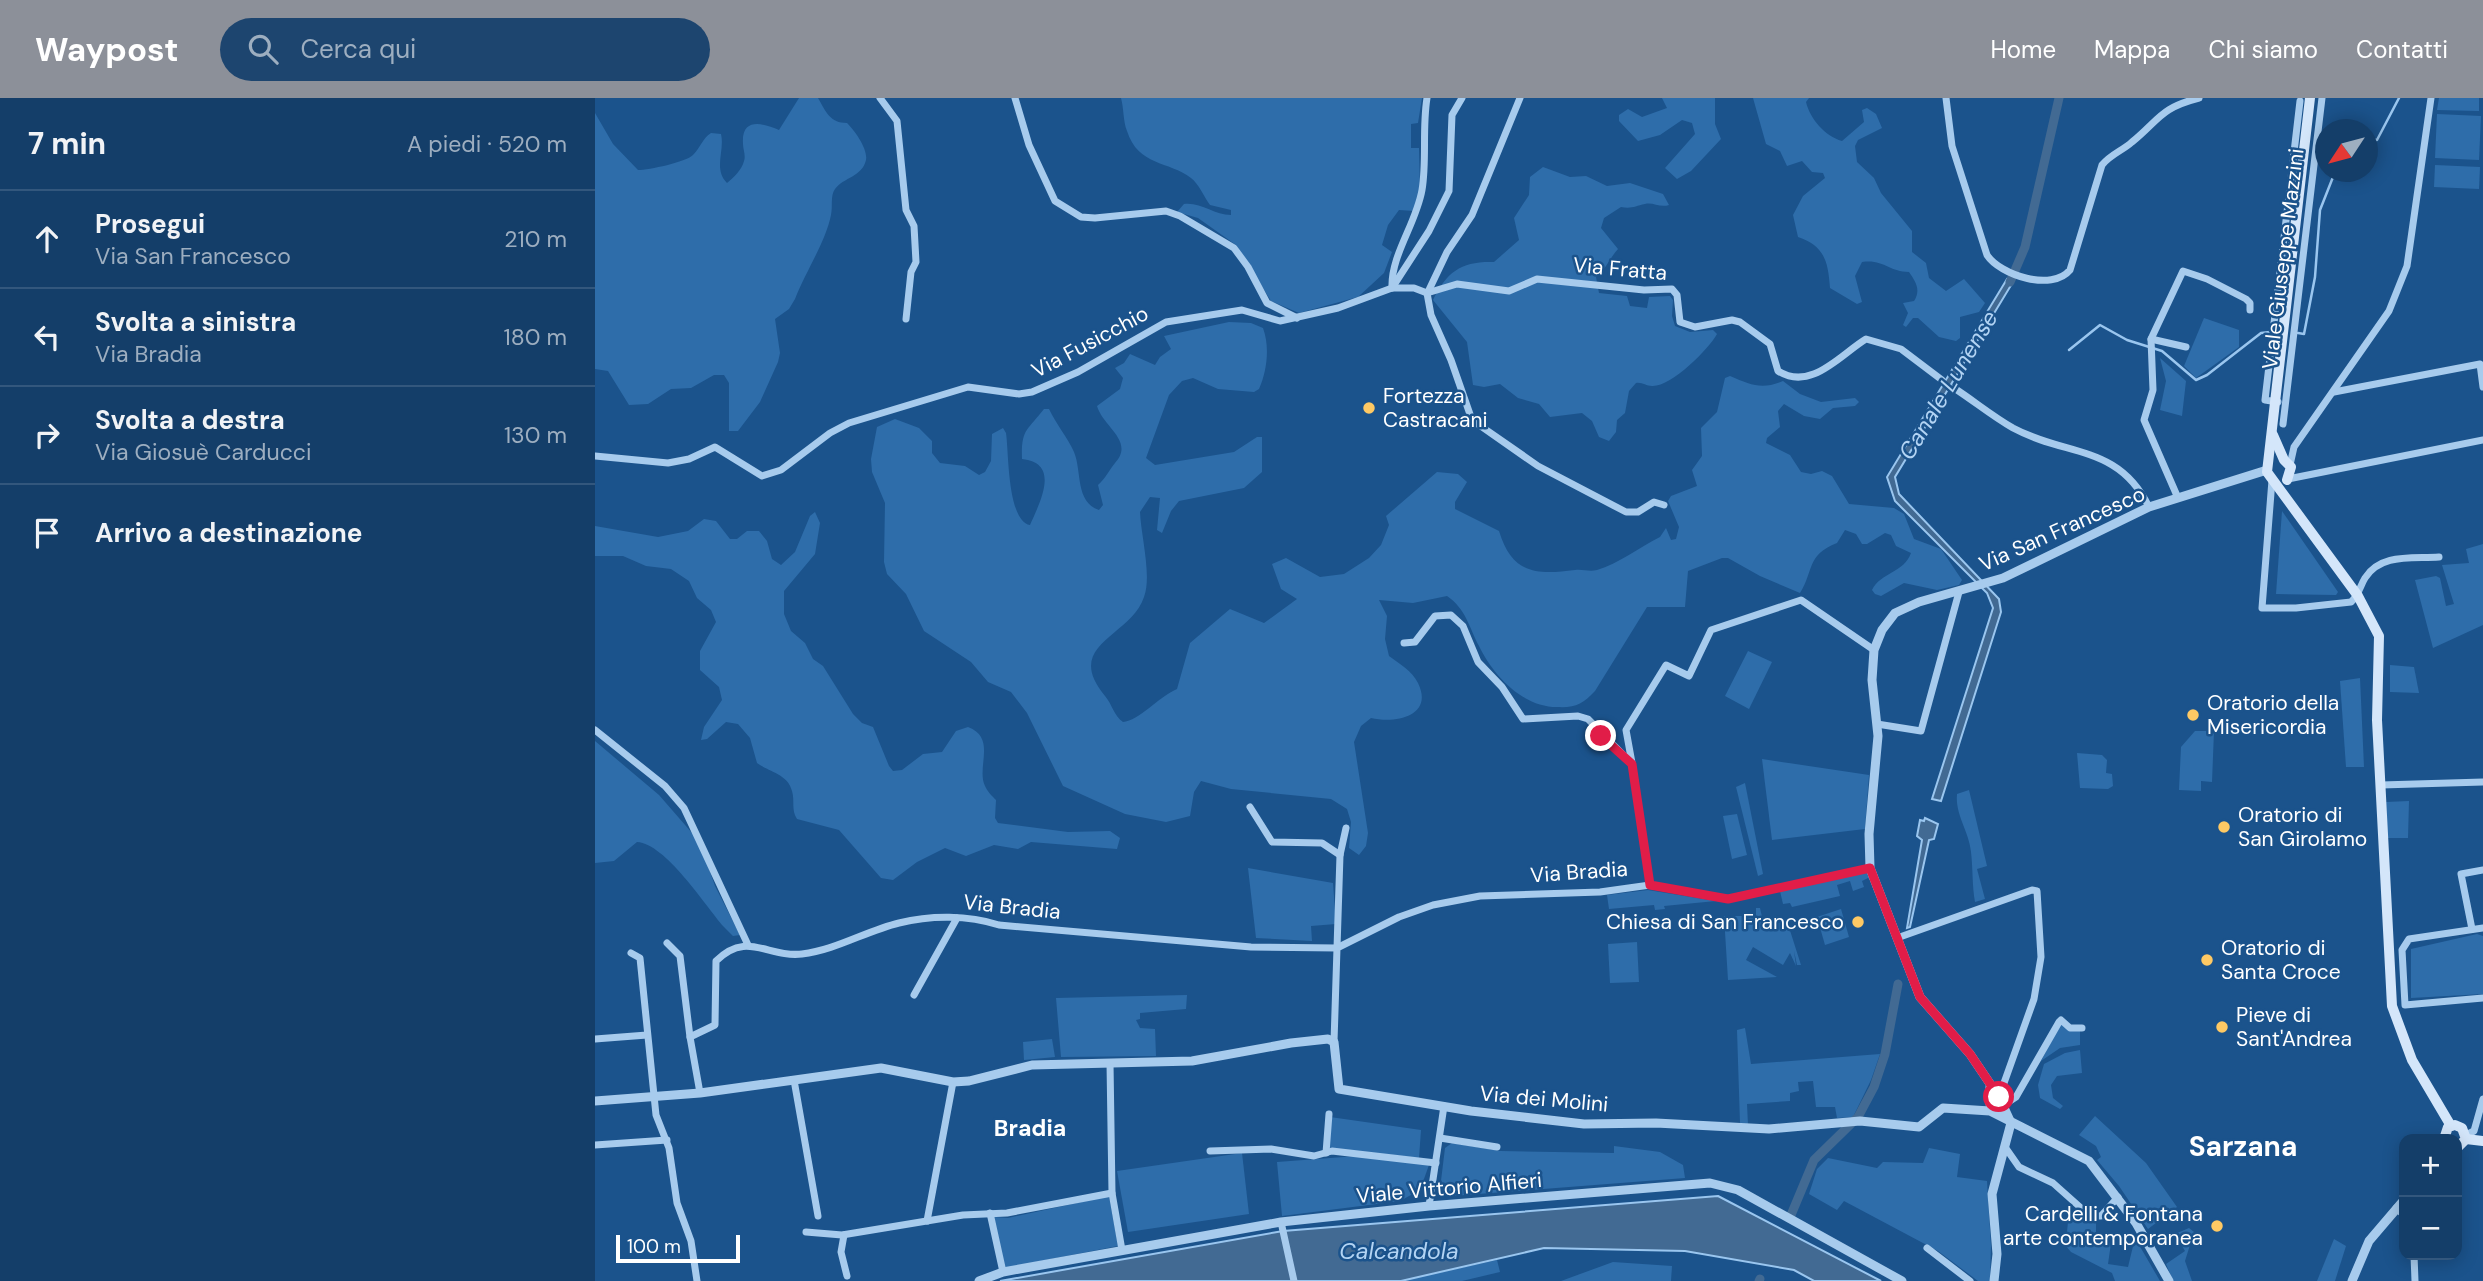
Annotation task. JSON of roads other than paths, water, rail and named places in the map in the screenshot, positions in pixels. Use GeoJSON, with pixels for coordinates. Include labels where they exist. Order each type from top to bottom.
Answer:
{"type":"FeatureCollection","features":[{"type":"Feature","properties":{"kind":"main road","name":"Viale Giuseppe Mazzini"},"geometry":{"type":"LineString","coordinates":[[2274,482],[2268,468],[2272,431],[2281,402],[2308,115],[2303,99]]}},
{"type":"Feature","properties":{"kind":"main road"},"geometry":{"type":"LineString","coordinates":[[2272,431],[2288,471],[2299,515]]}},
{"type":"Feature","properties":{"kind":"main road"},"geometry":{"type":"LineString","coordinates":[[2268,468],[2275,460],[2288,471]]}},
{"type":"Feature","properties":{"kind":"main road"},"geometry":{"type":"LineString","coordinates":[[2288,471],[2274,482],[2374,620],[2381,646],[2377,706],[2392,1006],[2412,1060],[2451,1126]]}},
{"type":"Feature","properties":{"kind":"main road"},"geometry":{"type":"LineString","coordinates":[[2445,1134],[2445,1130],[2451,1126],[2459,1126],[2466,1137],[2483,1141]]}},
{"type":"Feature","properties":{"kind":"main road"},"geometry":{"type":"LineString","coordinates":[[2462,1142],[2466,1137]]}},
{"type":"Feature","properties":{"kind":"street"},"geometry":{"type":"LineString","coordinates":[[880,98],[897,121],[906,211],[914,226],[916,264],[911,272],[906,319]]}},
{"type":"Feature","properties":{"kind":"street"},"geometry":{"type":"LineString","coordinates":[[1015,98],[1028,145],[1055,201],[1081,216],[1095,218],[1166,211],[1181,216],[1234,248],[1248,267],[1266,303],[1298,318],[1338,308],[1392,288],[1413,288],[1427,293]]}},
{"type":"Feature","properties":{"kind":"street"},"geometry":{"type":"LineString","coordinates":[[1392,288],[1391,274],[1412,227],[1422,189],[1423,127],[1427,98]]}},
{"type":"Feature","properties":{"kind":"street"},"geometry":{"type":"LineString","coordinates":[[1392,288],[1429,231],[1449,191],[1452,115],[1462,98]]}},
{"type":"Feature","properties":{"kind":"street"},"geometry":{"type":"LineString","coordinates":[[1520,98],[1472,215],[1447,252],[1427,293],[1431,315],[1451,360],[1467,411],[1482,429],[1538,466],[1626,512],[1638,512],[1654,502],[1664,505]]}},
{"type":"Feature","properties":{"kind":"street"},"geometry":{"type":"LineString","coordinates":[[1946,98],[1952,146],[1983,244],[1992,261],[2043,283],[2065,276],[2075,255],[2102,165],[2111,154],[2130,144],[2166,108],[2199,98]]}},
{"type":"Feature","properties":{"kind":"street","name":"Viale Giuseppe Mazzini"},"geometry":{"type":"LineString","coordinates":[[2283,424],[2281,402],[2322,98]]}},
{"type":"Feature","properties":{"kind":"street"},"geometry":{"type":"LineString","coordinates":[[2431,98],[2407,266],[2389,311],[2294,447],[2288,471],[2307,475],[2483,440]]}},
{"type":"Feature","properties":{"kind":"street","name":"Viale Giuseppe Mazzini"},"geometry":{"type":"LineString","coordinates":[[2281,402],[2265,400],[2303,99]]}},
{"type":"Feature","properties":{"kind":"street"},"geometry":{"type":"LineString","coordinates":[[2178,498],[2144,420],[2154,390],[2150,344],[2183,271],[2207,279],[2246,299],[2250,303],[2250,310]]}},
{"type":"Feature","properties":{"kind":"street","name":"Via Fratta"},"geometry":{"type":"LineString","coordinates":[[1427,293],[1441,286],[1457,284],[1509,291],[1537,279],[1644,290],[1672,289],[1678,295],[1680,322],[1695,327],[1731,320],[1740,322],[1770,344],[1778,371],[1784,375],[1819,374],[1866,338],[1901,349],[1942,380]]}},
{"type":"Feature","properties":{"kind":"street","name":"Via Fusicchio"},"geometry":{"type":"LineString","coordinates":[[595,456],[669,463],[715,447],[762,476],[782,471],[830,433],[849,423],[927,400],[949,390],[968,387],[1019,394],[1032,393],[1078,372],[1165,323],[1243,310],[1280,321],[1298,318]]}},
{"type":"Feature","properties":{"kind":"street"},"geometry":{"type":"LineString","coordinates":[[2150,344],[2186,347]]}},
{"type":"Feature","properties":{"kind":"street"},"geometry":{"type":"LineString","coordinates":[[2334,392],[2480,364],[2483,387]]}},
{"type":"Feature","properties":{"kind":"street"},"geometry":{"type":"LineString","coordinates":[[1954,388],[2014,428],[2121,468],[2138,485],[2149,507]]}},
{"type":"Feature","properties":{"kind":"street","name":"Via San Francesco"},"geometry":{"type":"LineString","coordinates":[[2011,1123],[2001,1102],[1970,1054],[1920,997],[1870,868],[1869,834],[1878,756],[1872,680],[1874,650],[1882,629],[1895,613],[1919,602],[1993,582],[2149,507],[2268,468]]}},
{"type":"Feature","properties":{"kind":"street","name":"Viale Giuseppe Mazzini"},"geometry":{"type":"LineString","coordinates":[[2274,482],[2262,608],[2340,605],[2358,596]]}},
{"type":"Feature","properties":{"kind":"street"},"geometry":{"type":"LineString","coordinates":[[2358,596],[2363,581],[2382,561],[2438,557]]}},
{"type":"Feature","properties":{"kind":"street"},"geometry":{"type":"LineString","coordinates":[[1877,724],[1921,731],[1959,592]]}},
{"type":"Feature","properties":{"kind":"street"},"geometry":{"type":"LineString","coordinates":[[1650,885],[1626,730],[1666,665],[1689,676],[1711,630],[1801,600],[1874,650]]}},
{"type":"Feature","properties":{"kind":"street"},"geometry":{"type":"LineString","coordinates":[[1404,643],[1415,642],[1435,616],[1451,615],[1463,626],[1478,662],[1502,687],[1523,719],[1578,716],[1588,719],[1632,764]]}},
{"type":"Feature","properties":{"kind":"street"},"geometry":{"type":"LineString","coordinates":[[595,730],[665,786],[684,808],[748,945],[738,947],[716,961],[717,1021],[712,1027],[690,1037]]}},
{"type":"Feature","properties":{"kind":"street"},"geometry":{"type":"LineString","coordinates":[[2381,785],[2483,782]]}},
{"type":"Feature","properties":{"kind":"street"},"geometry":{"type":"LineString","coordinates":[[1250,807],[1272,842],[1322,843],[1340,855]]}},
{"type":"Feature","properties":{"kind":"street"},"geometry":{"type":"LineString","coordinates":[[595,1101],[699,1093],[881,1068],[953,1082],[1032,1065],[1192,1061],[1291,1043],[1334,1042],[1340,855],[1346,828]]}},
{"type":"Feature","properties":{"kind":"street","name":"Via Bradia"},"geometry":{"type":"LineString","coordinates":[[748,945],[802,954],[897,923],[978,918],[999,925],[1251,947],[1337,948],[1391,921],[1433,905],[1480,896],[1600,892],[1650,885],[1728,899],[1870,868]]}},
{"type":"Feature","properties":{"kind":"street"},"geometry":{"type":"LineString","coordinates":[[2472,929],[2461,874],[2483,870]]}},
{"type":"Feature","properties":{"kind":"street"},"geometry":{"type":"LineString","coordinates":[[1897,938],[2032,890],[2037,891],[2041,957],[2034,999],[2001,1102]]}},
{"type":"Feature","properties":{"kind":"street"},"geometry":{"type":"LineString","coordinates":[[914,995],[957,918]]}},
{"type":"Feature","properties":{"kind":"street"},"geometry":{"type":"LineString","coordinates":[[2483,928],[2409,939],[2403,944],[2405,1005],[2483,998]]}},
{"type":"Feature","properties":{"kind":"street"},"geometry":{"type":"LineString","coordinates":[[667,943],[680,956],[699,1093]]}},
{"type":"Feature","properties":{"kind":"street"},"geometry":{"type":"LineString","coordinates":[[631,953],[639,958],[653,1098],[659,1124],[667,1140],[677,1203],[690,1236],[697,1281]]}},
{"type":"Feature","properties":{"kind":"street"},"geometry":{"type":"LineString","coordinates":[[1979,1110],[2016,1097],[2061,1020],[2070,1028],[2082,1028]]}},
{"type":"Feature","properties":{"kind":"street"},"geometry":{"type":"LineString","coordinates":[[595,1039],[647,1034]]}},
{"type":"Feature","properties":{"kind":"street","name":"Via dei Molini"},"geometry":{"type":"LineString","coordinates":[[1334,1042],[1339,1089],[1584,1124],[1690,1124],[1758,1129],[1860,1121],[1919,1127],[1943,1108],[1979,1110],[1998,1115],[2089,1161],[2145,1236],[2169,1281]]}},
{"type":"Feature","properties":{"kind":"street"},"geometry":{"type":"LineString","coordinates":[[1110,1063],[1112,1193],[1122,1250]]}},
{"type":"Feature","properties":{"kind":"street"},"geometry":{"type":"LineString","coordinates":[[794,1080],[818,1216]]}},
{"type":"Feature","properties":{"kind":"street"},"geometry":{"type":"LineString","coordinates":[[927,1221],[953,1082]]}},
{"type":"Feature","properties":{"kind":"street"},"geometry":{"type":"LineString","coordinates":[[1990,1085],[1990,1104]]}},
{"type":"Feature","properties":{"kind":"street"},"geometry":{"type":"LineString","coordinates":[[2466,1137],[2474,1131],[2483,1099]]}},
{"type":"Feature","properties":{"kind":"street"},"geometry":{"type":"LineString","coordinates":[[1429,1206],[1444,1106]]}},
{"type":"Feature","properties":{"kind":"street"},"geometry":{"type":"LineString","coordinates":[[1326,1153],[1329,1114]]}},
{"type":"Feature","properties":{"kind":"street"},"geometry":{"type":"LineString","coordinates":[[1994,1281],[1997,1254],[1992,1195],[2011,1123]]}},
{"type":"Feature","properties":{"kind":"street"},"geometry":{"type":"LineString","coordinates":[[2005,1145],[2026,1129]]}},
{"type":"Feature","properties":{"kind":"street"},"geometry":{"type":"LineString","coordinates":[[1440,1138],[1497,1147]]}},
{"type":"Feature","properties":{"kind":"street"},"geometry":{"type":"LineString","coordinates":[[595,1145],[667,1140]]}},
{"type":"Feature","properties":{"kind":"street"},"geometry":{"type":"LineString","coordinates":[[2005,1145],[2019,1167],[2053,1183],[2090,1216],[2101,1216],[2118,1197]]}},
{"type":"Feature","properties":{"kind":"street"},"geometry":{"type":"LineString","coordinates":[[1210,1152],[1241,1148],[1314,1156],[1332,1151],[1436,1163]]}},
{"type":"Feature","properties":{"kind":"street","name":"Viale Vittorio Alfieri"},"geometry":{"type":"LineString","coordinates":[[979,1281],[1003,1272],[1281,1222],[1429,1206],[1710,1183],[1738,1190],[1902,1281]]}},
{"type":"Feature","properties":{"kind":"street"},"geometry":{"type":"LineString","coordinates":[[806,1232],[844,1235],[927,1221],[1032,1209],[1112,1193]]}},
{"type":"Feature","properties":{"kind":"street"},"geometry":{"type":"LineString","coordinates":[[2352,1281],[2369,1241],[2399,1205]]}},
{"type":"Feature","properties":{"kind":"street"},"geometry":{"type":"LineString","coordinates":[[990,1213],[1003,1272]]}},
{"type":"Feature","properties":{"kind":"street"},"geometry":{"type":"LineString","coordinates":[[1281,1222],[1294,1281]]}},
{"type":"Feature","properties":{"kind":"street"},"geometry":{"type":"LineString","coordinates":[[844,1235],[841,1252],[848,1276]]}},
{"type":"Feature","properties":{"kind":"street"},"geometry":{"type":"LineString","coordinates":[[1927,1248],[1970,1281]]}},
{"type":"Feature","properties":{"kind":"street"},"geometry":{"type":"LineString","coordinates":[[2414,1260],[2415,1281]]}},
{"type":"Feature","properties":{"kind":"water"},"geometry":{"type":"Polygon","coordinates":[[[2007,279],[2013,282],[1895,477],[1899,494],[1999,599],[2001,612],[1941,801],[1932,799],[1993,608],[1987,593],[1895,501],[1887,477],[2007,279]]]}},
{"type":"Feature","properties":{"kind":"water"},"geometry":{"type":"Polygon","coordinates":[[[1925,818],[1938,824],[1934,839],[1929,840],[1910,927],[1907,928],[1922,840],[1917,836],[1920,820],[1924,821],[1925,818]]]}},
{"type":"Feature","properties":{"kind":"water","name":"Calcandola"},"geometry":{"type":"Polygon","coordinates":[[[1718,1196],[1881,1281],[1814,1281],[1794,1270],[1685,1251],[1544,1248],[1401,1281],[1000,1281],[1283,1231],[1718,1196]]]}},
{"type":"Feature","properties":{"kind":"waterway","name":"Canale Lunense"},"geometry":{"type":"LineString","coordinates":[[2010,282],[2025,247],[2059,98]]}},
{"type":"Feature","properties":{"kind":"waterway"},"geometry":{"type":"LineString","coordinates":[[2378,138],[2399,98]]}},
{"type":"Feature","properties":{"kind":"waterway"},"geometry":{"type":"LineString","coordinates":[[2298,333],[2304,334],[2315,277],[2320,210],[2331,182]]}},
{"type":"Feature","properties":{"kind":"waterway"},"geometry":{"type":"LineString","coordinates":[[2069,350],[2100,325],[2127,340],[2162,351],[2196,380],[2207,375],[2261,333],[2270,332]]}},
{"type":"Feature","properties":{"kind":"waterway"},"geometry":{"type":"LineString","coordinates":[[1791,1215],[1814,1160],[1858,1117],[1874,1087],[1885,1054],[1898,984]]}},
{"type":"Feature","properties":{"kind":"place","name":"Fortezza Castracani"},"geometry":{"type":"Point","coordinates":[1369,408]}},
{"type":"Feature","properties":{"kind":"place","name":"Oratorio della Misericordia"},"geometry":{"type":"Point","coordinates":[2193,715]}},
{"type":"Feature","properties":{"kind":"place","name":"Oratorio di San Girolamo"},"geometry":{"type":"Point","coordinates":[2224,827]}},
{"type":"Feature","properties":{"kind":"place","name":"Chiesa di San Francesco"},"geometry":{"type":"Point","coordinates":[1858,922]}},
{"type":"Feature","properties":{"kind":"place","name":"Oratorio di Santa Croce"},"geometry":{"type":"Point","coordinates":[2207,960]}},
{"type":"Feature","properties":{"kind":"place","name":"Pieve di Sant'Andrea"},"geometry":{"type":"Point","coordinates":[2222,1027]}},
{"type":"Feature","properties":{"kind":"place","name":"Cardelli & Fontana arte contemporanea"},"geometry":{"type":"Point","coordinates":[2217,1226]}},
{"type":"Feature","properties":{"kind":"district","name":"Bradia"},"geometry":{"type":"Point","coordinates":[1030,1128]}},
{"type":"Feature","properties":{"kind":"district","name":"Sarzana"},"geometry":{"type":"Point","coordinates":[2243,1146]}}]}
